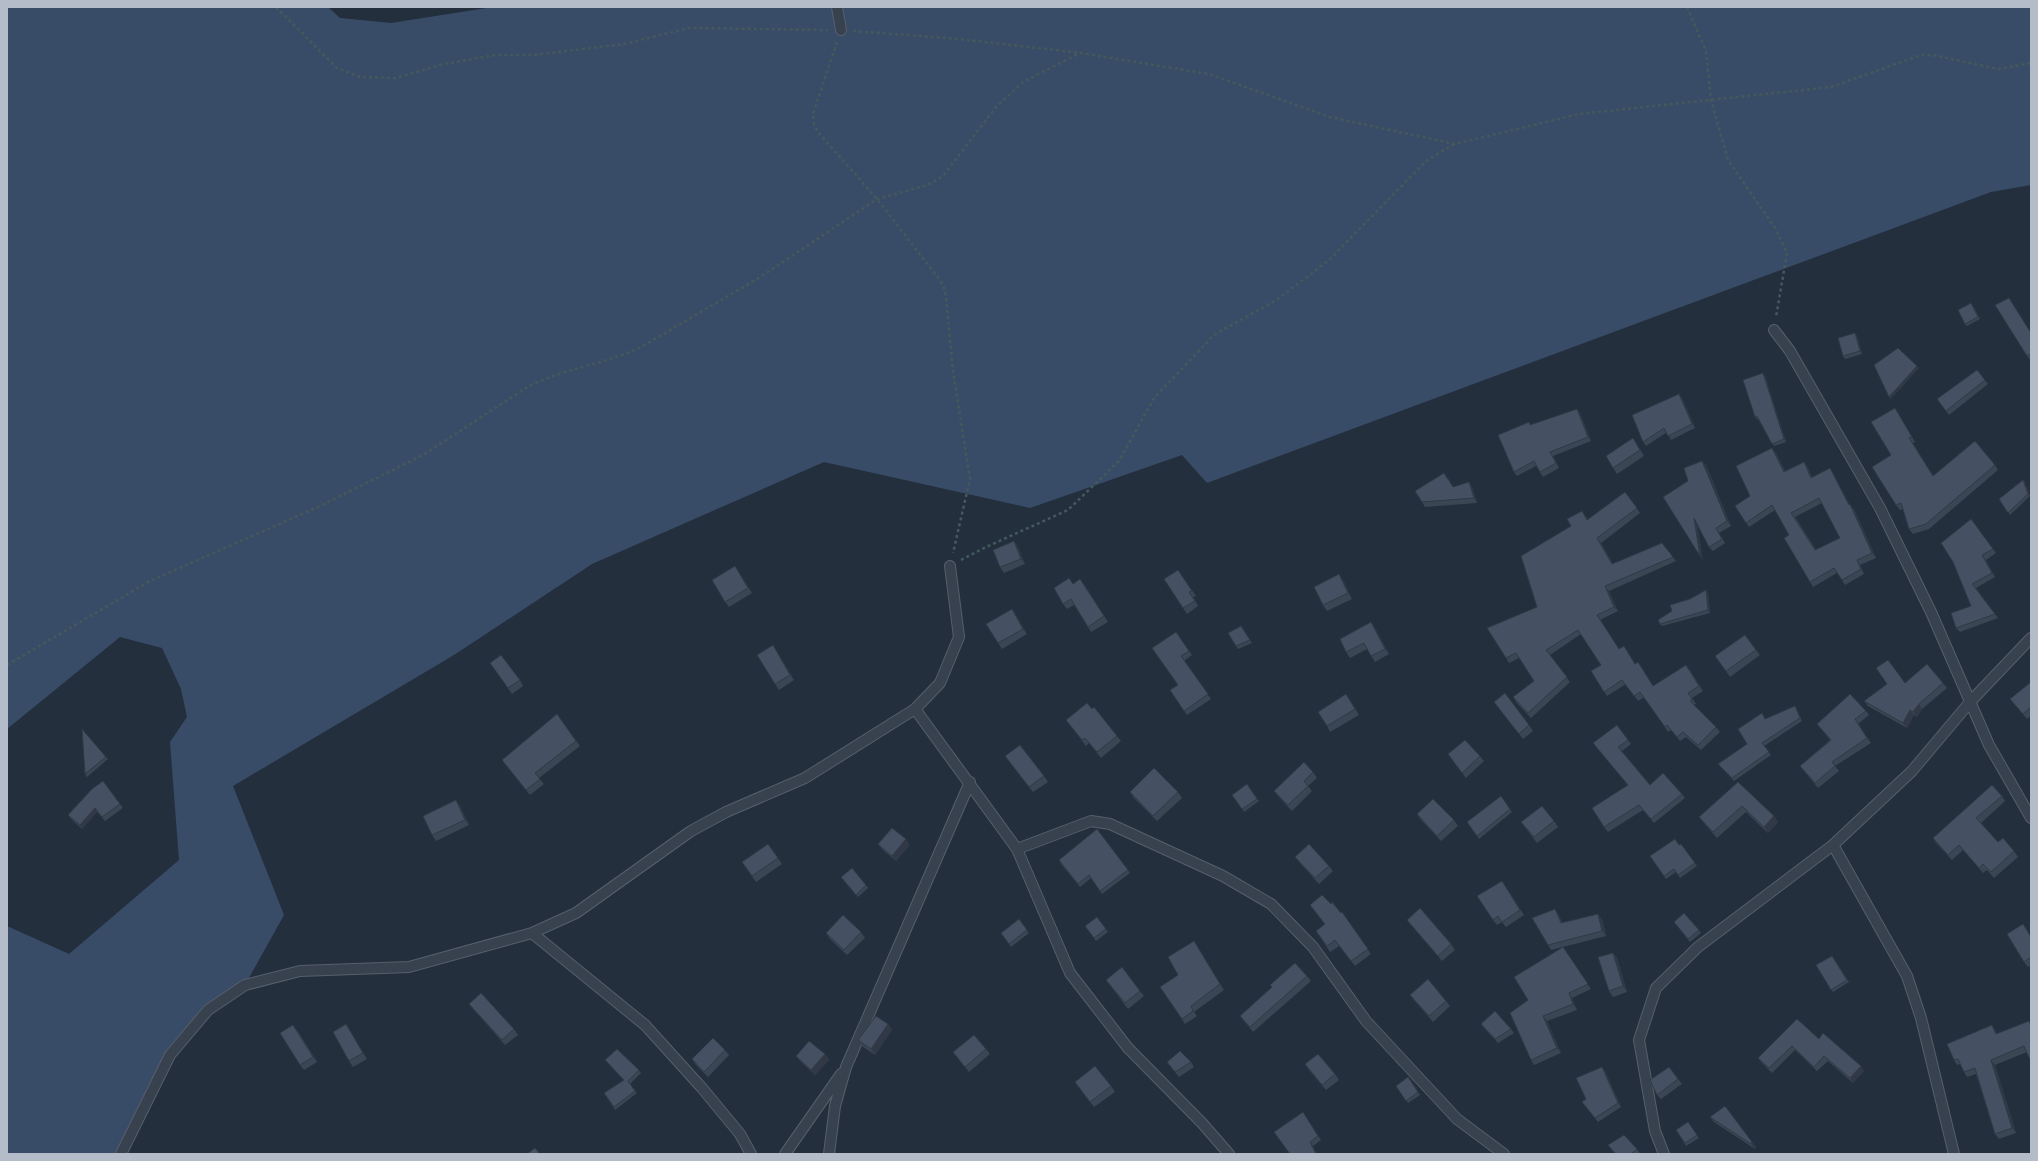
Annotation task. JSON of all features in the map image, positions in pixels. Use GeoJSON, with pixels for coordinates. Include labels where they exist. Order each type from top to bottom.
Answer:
{"type":"FeatureCollection","features":[{"type":"Feature","properties":{"kind":"lane"},"geometry":{"type":"LineString","coordinates":[[837,7],[841,30]]}},
{"type":"Feature","properties":{"kind":"lane"},"geometry":{"type":"LineString","coordinates":[[1774,330],[1790,351],[1880,508],[1931,612],[1989,745],[2031,818]]}},
{"type":"Feature","properties":{"kind":"lane"},"geometry":{"type":"LineString","coordinates":[[121,1154],[170,1055],[208,1010],[245,985],[300,971],[409,967],[532,932],[576,913],[691,831],[726,812],[805,778],[916,709],[940,683],[960,637],[950,566]]}},
{"type":"Feature","properties":{"kind":"lane"},"geometry":{"type":"LineString","coordinates":[[1664,1154],[1655,1131],[1639,1040],[1656,988],[1698,947],[1833,845],[1912,771],[1970,702],[2031,638]]}},
{"type":"Feature","properties":{"kind":"lane"},"geometry":{"type":"LineString","coordinates":[[916,709],[1017,848],[1070,973],[1128,1048],[1202,1123],[1229,1154]]}},
{"type":"Feature","properties":{"kind":"lane"},"geometry":{"type":"LineString","coordinates":[[829,1154],[835,1106],[846,1067],[970,782]]}},
{"type":"Feature","properties":{"kind":"lane"},"geometry":{"type":"LineString","coordinates":[[1017,848],[1091,822],[1110,824],[1223,876],[1271,904],[1312,946],[1366,1021],[1457,1119],[1504,1154]]}},
{"type":"Feature","properties":{"kind":"lane"},"geometry":{"type":"LineString","coordinates":[[1833,845],[1907,976],[1921,1018],[1954,1154]]}},
{"type":"Feature","properties":{"kind":"lane"},"geometry":{"type":"LineString","coordinates":[[532,932],[645,1025],[702,1088],[740,1134],[751,1154]]}},
{"type":"Feature","properties":{"kind":"lane"},"geometry":{"type":"LineString","coordinates":[[785,1154],[846,1067]]}},
{"type":"Feature","properties":{"kind":"path"},"geometry":{"type":"LineString","coordinates":[[276,7],[337,68],[360,77],[396,78],[440,65],[494,55],[534,55],[624,44],[689,28],[841,30],[959,40],[1081,53],[1208,74],[1330,117],[1455,144]]}},
{"type":"Feature","properties":{"kind":"path"},"geometry":{"type":"LineString","coordinates":[[1687,7],[1706,51],[1711,100],[1728,160],[1775,228],[1787,253],[1774,330]]}},
{"type":"Feature","properties":{"kind":"path"},"geometry":{"type":"LineString","coordinates":[[841,30],[813,114],[814,124],[818,132],[877,199],[939,279],[946,297],[953,371],[970,479],[950,566]]}},
{"type":"Feature","properties":{"kind":"path"},"geometry":{"type":"LineString","coordinates":[[7,665],[150,581],[318,507],[423,455],[529,386],[544,378],[626,354],[643,346],[762,276],[877,199],[928,185],[943,176],[996,107],[1023,82],[1081,53]]}},
{"type":"Feature","properties":{"kind":"path"},"geometry":{"type":"LineString","coordinates":[[950,566],[986,547],[1068,510],[1119,461],[1154,398],[1214,335],[1278,299],[1329,260],[1426,160],[1455,144],[1579,114],[1831,87],[1921,55],[1933,55],[1998,69],[2031,63]]}},
{"type":"Feature","properties":{"kind":"water"},"geometry":{"type":"Polygon","coordinates":[[[7,7],[328,7],[340,18],[391,23],[493,7],[2031,7],[2031,185],[1991,192],[1207,483],[1182,455],[1030,508],[824,462],[592,564],[454,655],[233,786],[284,915],[245,985],[208,1010],[170,1055],[121,1154],[7,1154],[7,926],[69,954],[179,860],[170,742],[187,717],[181,689],[162,648],[120,637],[7,729],[7,7]]]}},
{"type":"Feature","properties":{"kind":"building"},"geometry":{"type":"Polygon","coordinates":[[[2009,298],[2031,333],[2031,354],[2027,356],[1995,305],[2009,298]]]}},
{"type":"Feature","properties":{"kind":"building"},"geometry":{"type":"Polygon","coordinates":[[[1971,303],[1978,317],[1965,324],[1958,310],[1971,303]]]}},
{"type":"Feature","properties":{"kind":"building"},"geometry":{"type":"Polygon","coordinates":[[[1855,333],[1860,351],[1843,356],[1838,338],[1855,333]]]}},
{"type":"Feature","properties":{"kind":"building"},"geometry":{"type":"Polygon","coordinates":[[[1898,348],[1917,366],[1889,397],[1874,365],[1898,348]]]}},
{"type":"Feature","properties":{"kind":"building"},"geometry":{"type":"Polygon","coordinates":[[[1977,370],[1985,380],[1946,411],[1937,399],[1977,370]]]}},
{"type":"Feature","properties":{"kind":"building"},"geometry":{"type":"Polygon","coordinates":[[[1763,373],[1784,439],[1772,444],[1757,416],[1755,417],[1743,380],[1763,373]]]}},
{"type":"Feature","properties":{"kind":"building"},"geometry":{"type":"Polygon","coordinates":[[[1679,394],[1692,424],[1668,436],[1664,428],[1643,442],[1632,415],[1679,394]]]}},
{"type":"Feature","properties":{"kind":"building"},"geometry":{"type":"Polygon","coordinates":[[[1895,408],[1912,437],[1909,438],[1933,476],[1975,441],[1995,465],[1926,524],[1909,529],[1901,503],[1896,505],[1872,467],[1891,455],[1871,422],[1895,408]]]}},
{"type":"Feature","properties":{"kind":"building"},"geometry":{"type":"Polygon","coordinates":[[[1577,409],[1588,437],[1550,452],[1556,463],[1540,472],[1534,461],[1514,472],[1498,435],[1529,422],[1530,425],[1577,409]]]}},
{"type":"Feature","properties":{"kind":"building"},"geometry":{"type":"Polygon","coordinates":[[[1633,438],[1640,450],[1613,468],[1606,456],[1633,438]]]}},
{"type":"Feature","properties":{"kind":"building"},"geometry":{"type":"Polygon","coordinates":[[[1772,448],[1784,472],[1804,462],[1811,478],[1830,468],[1849,505],[1850,504],[1872,553],[1857,560],[1861,569],[1842,580],[1834,568],[1810,582],[1784,538],[1789,535],[1772,505],[1746,523],[1735,506],[1750,496],[1736,466],[1772,448]],[[1819,498],[1791,513],[1815,550],[1840,538],[1819,498]]]}},
{"type":"Feature","properties":{"kind":"building"},"geometry":{"type":"Polygon","coordinates":[[[1702,461],[1727,521],[1716,528],[1722,539],[1709,547],[1694,518],[1700,556],[1663,497],[1688,481],[1684,468],[1702,461]]]}},
{"type":"Feature","properties":{"kind":"building"},"geometry":{"type":"Polygon","coordinates":[[[1444,473],[1453,487],[1469,482],[1474,498],[1422,502],[1415,491],[1444,473]]]}},
{"type":"Feature","properties":{"kind":"building"},"geometry":{"type":"Polygon","coordinates":[[[2023,480],[2028,494],[2008,513],[1999,499],[2023,480]]]}},
{"type":"Feature","properties":{"kind":"building"},"geometry":{"type":"Polygon","coordinates":[[[1625,492],[1637,508],[1597,538],[1612,564],[1662,543],[1673,557],[1605,586],[1614,607],[1597,615],[1619,649],[1624,646],[1635,664],[1638,662],[1653,686],[1686,665],[1699,686],[1688,693],[1692,699],[1690,701],[1716,727],[1698,745],[1683,732],[1677,737],[1667,725],[1665,727],[1640,692],[1634,696],[1622,680],[1604,692],[1591,671],[1601,665],[1578,630],[1546,650],[1567,677],[1528,713],[1513,697],[1534,681],[1516,653],[1506,658],[1487,628],[1537,607],[1521,556],[1571,526],[1567,519],[1582,511],[1587,520],[1625,492]]]}},
{"type":"Feature","properties":{"kind":"building"},"geometry":{"type":"Polygon","coordinates":[[[1971,519],[1993,549],[1982,555],[1992,573],[1972,584],[1995,614],[1956,628],[1951,613],[1971,606],[1953,562],[1941,543],[1971,519]]]}},
{"type":"Feature","properties":{"kind":"building"},"geometry":{"type":"Polygon","coordinates":[[[1014,541],[1021,559],[1000,567],[993,550],[1014,541]]]}},
{"type":"Feature","properties":{"kind":"building"},"geometry":{"type":"Polygon","coordinates":[[[735,566],[748,588],[725,602],[712,580],[735,566]]]}},
{"type":"Feature","properties":{"kind":"building"},"geometry":{"type":"Polygon","coordinates":[[[1178,570],[1192,591],[1189,592],[1195,601],[1183,608],[1164,579],[1178,570]]]}},
{"type":"Feature","properties":{"kind":"building"},"geometry":{"type":"Polygon","coordinates":[[[1339,574],[1348,593],[1323,605],[1314,587],[1339,574]]]}},
{"type":"Feature","properties":{"kind":"building"},"geometry":{"type":"Polygon","coordinates":[[[1069,578],[1073,584],[1080,579],[1104,616],[1088,627],[1071,599],[1063,604],[1054,588],[1069,578]]]}},
{"type":"Feature","properties":{"kind":"building"},"geometry":{"type":"Polygon","coordinates":[[[1706,590],[1708,610],[1660,624],[1658,620],[1672,611],[1670,605],[1690,599],[1706,590]]]}},
{"type":"Feature","properties":{"kind":"building"},"geometry":{"type":"Polygon","coordinates":[[[1012,609],[1023,629],[998,643],[986,624],[1012,609]]]}},
{"type":"Feature","properties":{"kind":"building"},"geometry":{"type":"Polygon","coordinates":[[[1371,622],[1385,649],[1371,656],[1364,643],[1346,652],[1340,639],[1371,622]]]}},
{"type":"Feature","properties":{"kind":"building"},"geometry":{"type":"Polygon","coordinates":[[[1241,626],[1250,640],[1236,646],[1228,633],[1241,626]]]}},
{"type":"Feature","properties":{"kind":"building"},"geometry":{"type":"Polygon","coordinates":[[[1176,632],[1189,651],[1181,656],[1208,694],[1184,711],[1170,690],[1178,685],[1152,648],[1176,632]]]}},
{"type":"Feature","properties":{"kind":"building"},"geometry":{"type":"Polygon","coordinates":[[[1745,635],[1756,650],[1726,671],[1715,656],[1745,635]]]}},
{"type":"Feature","properties":{"kind":"building"},"geometry":{"type":"Polygon","coordinates":[[[773,645],[790,675],[775,684],[757,655],[773,645]]]}},
{"type":"Feature","properties":{"kind":"building"},"geometry":{"type":"Polygon","coordinates":[[[501,655],[520,680],[508,688],[490,663],[501,655]]]}},
{"type":"Feature","properties":{"kind":"building"},"geometry":{"type":"Polygon","coordinates":[[[1888,660],[1905,683],[1927,664],[1943,683],[1919,704],[1913,712],[1910,710],[1903,723],[1864,701],[1887,684],[1876,668],[1888,660]]]}},
{"type":"Feature","properties":{"kind":"building"},"geometry":{"type":"Polygon","coordinates":[[[2031,682],[2031,707],[2023,714],[2010,699],[2031,682]]]}},
{"type":"Feature","properties":{"kind":"building"},"geometry":{"type":"Polygon","coordinates":[[[1505,693],[1529,725],[1519,734],[1494,702],[1505,693]]]}},
{"type":"Feature","properties":{"kind":"building"},"geometry":{"type":"Polygon","coordinates":[[[1346,694],[1355,709],[1327,726],[1318,712],[1346,694]]]}},
{"type":"Feature","properties":{"kind":"building"},"geometry":{"type":"Polygon","coordinates":[[[1850,694],[1866,711],[1855,719],[1867,738],[1832,762],[1835,766],[1815,783],[1800,766],[1831,740],[1817,724],[1850,694]]]}},
{"type":"Feature","properties":{"kind":"building"},"geometry":{"type":"Polygon","coordinates":[[[1087,703],[1092,709],[1094,707],[1117,736],[1097,752],[1085,738],[1082,740],[1066,720],[1087,703]]]}},
{"type":"Feature","properties":{"kind":"building"},"geometry":{"type":"Polygon","coordinates":[[[1795,706],[1800,718],[1762,743],[1769,752],[1732,778],[1718,764],[1747,744],[1738,729],[1762,713],[1765,719],[1795,706]]]}},
{"type":"Feature","properties":{"kind":"building"},"geometry":{"type":"Polygon","coordinates":[[[557,714],[576,741],[535,773],[540,779],[526,790],[502,760],[557,714]]]}},
{"type":"Feature","properties":{"kind":"building"},"geometry":{"type":"Polygon","coordinates":[[[1617,725],[1628,740],[1618,747],[1650,785],[1663,773],[1682,794],[1651,819],[1639,805],[1604,827],[1592,808],[1628,785],[1593,743],[1617,725]]]}},
{"type":"Feature","properties":{"kind":"building"},"geometry":{"type":"Polygon","coordinates":[[[82,729],[106,757],[85,774],[82,729]]]}},
{"type":"Feature","properties":{"kind":"building"},"geometry":{"type":"Polygon","coordinates":[[[1465,740],[1480,756],[1462,773],[1448,754],[1465,740]]]}},
{"type":"Feature","properties":{"kind":"building"},"geometry":{"type":"Polygon","coordinates":[[[1020,745],[1044,776],[1029,787],[1005,756],[1020,745]]]}},
{"type":"Feature","properties":{"kind":"building"},"geometry":{"type":"Polygon","coordinates":[[[1304,762],[1313,772],[1304,781],[1308,786],[1288,805],[1274,791],[1304,762]]]}},
{"type":"Feature","properties":{"kind":"building"},"geometry":{"type":"Polygon","coordinates":[[[1154,768],[1178,792],[1153,816],[1130,792],[1154,768]]]}},
{"type":"Feature","properties":{"kind":"building"},"geometry":{"type":"Polygon","coordinates":[[[103,781],[120,804],[102,817],[95,808],[80,825],[68,815],[92,789],[103,781]]]}},
{"type":"Feature","properties":{"kind":"building"},"geometry":{"type":"Polygon","coordinates":[[[1738,782],[1774,816],[1764,827],[1742,806],[1713,832],[1699,817],[1738,782]]]}},
{"type":"Feature","properties":{"kind":"building"},"geometry":{"type":"Polygon","coordinates":[[[1247,784],[1257,799],[1242,809],[1232,795],[1247,784]]]}},
{"type":"Feature","properties":{"kind":"building"},"geometry":{"type":"Polygon","coordinates":[[[1992,785],[2002,796],[1976,818],[1998,842],[2003,838],[2014,851],[1991,872],[1983,864],[1979,868],[1959,845],[1948,855],[1933,838],[1992,785]]]}},
{"type":"Feature","properties":{"kind":"building"},"geometry":{"type":"Polygon","coordinates":[[[1501,796],[1510,809],[1477,836],[1467,822],[1501,796]]]}},
{"type":"Feature","properties":{"kind":"building"},"geometry":{"type":"Polygon","coordinates":[[[1433,799],[1454,820],[1437,836],[1417,814],[1433,799]]]}},
{"type":"Feature","properties":{"kind":"building"},"geometry":{"type":"Polygon","coordinates":[[[456,800],[465,820],[432,835],[423,816],[456,800]]]}},
{"type":"Feature","properties":{"kind":"building"},"geometry":{"type":"Polygon","coordinates":[[[1542,806],[1554,821],[1534,837],[1521,822],[1542,806]]]}},
{"type":"Feature","properties":{"kind":"building"},"geometry":{"type":"Polygon","coordinates":[[[892,828],[906,839],[892,856],[878,844],[892,828]]]}},
{"type":"Feature","properties":{"kind":"building"},"geometry":{"type":"Polygon","coordinates":[[[1097,829],[1128,870],[1100,891],[1089,875],[1078,884],[1059,860],[1097,829]]]}},
{"type":"Feature","properties":{"kind":"building"},"geometry":{"type":"Polygon","coordinates":[[[1675,839],[1679,845],[1681,844],[1695,863],[1678,875],[1674,869],[1664,876],[1650,856],[1675,839]]]}},
{"type":"Feature","properties":{"kind":"building"},"geometry":{"type":"Polygon","coordinates":[[[768,844],[778,858],[752,876],[742,862],[768,844]]]}},
{"type":"Feature","properties":{"kind":"building"},"geometry":{"type":"Polygon","coordinates":[[[1309,844],[1329,866],[1315,878],[1295,857],[1309,844]]]}},
{"type":"Feature","properties":{"kind":"building"},"geometry":{"type":"Polygon","coordinates":[[[852,868],[866,885],[856,895],[841,877],[852,868]]]}},
{"type":"Feature","properties":{"kind":"building"},"geometry":{"type":"Polygon","coordinates":[[[1502,881],[1520,910],[1502,922],[1498,916],[1493,920],[1477,896],[1502,881]]]}},
{"type":"Feature","properties":{"kind":"building"},"geometry":{"type":"Polygon","coordinates":[[[1322,895],[1331,904],[1332,902],[1341,913],[1342,912],[1368,949],[1351,961],[1335,940],[1327,946],[1316,931],[1325,924],[1310,905],[1322,895]]]}},
{"type":"Feature","properties":{"kind":"building"},"geometry":{"type":"Polygon","coordinates":[[[1420,908],[1451,944],[1438,956],[1407,920],[1420,908]]]}},
{"type":"Feature","properties":{"kind":"building"},"geometry":{"type":"Polygon","coordinates":[[[1555,909],[1561,923],[1598,914],[1602,931],[1548,945],[1532,918],[1555,909]]]}},
{"type":"Feature","properties":{"kind":"building"},"geometry":{"type":"Polygon","coordinates":[[[1684,913],[1699,930],[1688,939],[1674,922],[1684,913]]]}},
{"type":"Feature","properties":{"kind":"building"},"geometry":{"type":"Polygon","coordinates":[[[843,915],[861,932],[844,950],[826,933],[843,915]]]}},
{"type":"Feature","properties":{"kind":"building"},"geometry":{"type":"Polygon","coordinates":[[[1097,917],[1106,929],[1094,938],[1085,926],[1097,917]]]}},
{"type":"Feature","properties":{"kind":"building"},"geometry":{"type":"Polygon","coordinates":[[[1019,919],[1027,930],[1009,944],[1001,933],[1019,919]]]}},
{"type":"Feature","properties":{"kind":"building"},"geometry":{"type":"Polygon","coordinates":[[[2023,924],[2031,937],[2031,957],[2024,962],[2007,934],[2023,924]]]}},
{"type":"Feature","properties":{"kind":"building"},"geometry":{"type":"Polygon","coordinates":[[[1194,941],[1220,984],[1191,1006],[1193,1011],[1182,1019],[1160,987],[1178,975],[1168,957],[1194,941]]]}},
{"type":"Feature","properties":{"kind":"building"},"geometry":{"type":"Polygon","coordinates":[[[1563,947],[1588,984],[1569,993],[1573,1004],[1543,1016],[1557,1048],[1531,1060],[1510,1013],[1528,1000],[1514,977],[1563,947]]]}},
{"type":"Feature","properties":{"kind":"building"},"geometry":{"type":"Polygon","coordinates":[[[1613,953],[1623,986],[1609,991],[1598,957],[1613,953]]]}},
{"type":"Feature","properties":{"kind":"building"},"geometry":{"type":"Polygon","coordinates":[[[1832,956],[1847,980],[1831,990],[1816,965],[1832,956]]]}},
{"type":"Feature","properties":{"kind":"building"},"geometry":{"type":"Polygon","coordinates":[[[1295,963],[1307,976],[1250,1027],[1240,1016],[1272,987],[1270,985],[1295,963]]]}},
{"type":"Feature","properties":{"kind":"building"},"geometry":{"type":"Polygon","coordinates":[[[1122,967],[1140,991],[1125,1003],[1106,980],[1122,967]]]}},
{"type":"Feature","properties":{"kind":"building"},"geometry":{"type":"Polygon","coordinates":[[[1428,979],[1446,1001],[1429,1016],[1410,995],[1428,979]]]}},
{"type":"Feature","properties":{"kind":"building"},"geometry":{"type":"Polygon","coordinates":[[[481,993],[514,1029],[502,1040],[469,1004],[481,993]]]}},
{"type":"Feature","properties":{"kind":"building"},"geometry":{"type":"Polygon","coordinates":[[[1495,1011],[1511,1029],[1495,1039],[1481,1024],[1495,1011]]]}},
{"type":"Feature","properties":{"kind":"building"},"geometry":{"type":"Polygon","coordinates":[[[876,1016],[888,1024],[871,1049],[858,1040],[876,1016]]]}},
{"type":"Feature","properties":{"kind":"building"},"geometry":{"type":"Polygon","coordinates":[[[1797,1019],[1819,1039],[1823,1033],[1861,1066],[1850,1078],[1824,1056],[1814,1067],[1792,1046],[1769,1068],[1758,1058],[1797,1019]]]}},
{"type":"Feature","properties":{"kind":"building"},"geometry":{"type":"Polygon","coordinates":[[[2029,1021],[2031,1026],[2031,1062],[2024,1046],[1991,1060],[2012,1128],[1995,1134],[1975,1068],[1964,1072],[1958,1059],[1954,1060],[1947,1044],[1992,1025],[1996,1034],[2029,1021]]]}},
{"type":"Feature","properties":{"kind":"building"},"geometry":{"type":"Polygon","coordinates":[[[346,1024],[363,1053],[349,1061],[333,1032],[346,1024]]]}},
{"type":"Feature","properties":{"kind":"building"},"geometry":{"type":"Polygon","coordinates":[[[293,1025],[313,1057],[300,1065],[280,1033],[293,1025]]]}},
{"type":"Feature","properties":{"kind":"building"},"geometry":{"type":"Polygon","coordinates":[[[974,1035],[986,1049],[965,1067],[953,1052],[974,1035]]]}},
{"type":"Feature","properties":{"kind":"building"},"geometry":{"type":"Polygon","coordinates":[[[713,1038],[725,1050],[704,1072],[692,1059],[713,1038]]]}},
{"type":"Feature","properties":{"kind":"building"},"geometry":{"type":"Polygon","coordinates":[[[809,1041],[825,1054],[811,1070],[796,1056],[809,1041]]]}},
{"type":"Feature","properties":{"kind":"building"},"geometry":{"type":"Polygon","coordinates":[[[617,1049],[639,1070],[628,1081],[635,1091],[614,1107],[604,1093],[624,1080],[605,1060],[617,1049]]]}},
{"type":"Feature","properties":{"kind":"building"},"geometry":{"type":"Polygon","coordinates":[[[1180,1051],[1191,1062],[1175,1072],[1167,1062],[1180,1051]]]}},
{"type":"Feature","properties":{"kind":"building"},"geometry":{"type":"Polygon","coordinates":[[[1318,1054],[1335,1074],[1322,1085],[1305,1064],[1318,1054]]]}},
{"type":"Feature","properties":{"kind":"building"},"geometry":{"type":"Polygon","coordinates":[[[1095,1066],[1111,1086],[1090,1102],[1075,1082],[1095,1066]]]}},
{"type":"Feature","properties":{"kind":"building"},"geometry":{"type":"Polygon","coordinates":[[[1602,1067],[1618,1103],[1595,1118],[1582,1102],[1586,1099],[1576,1078],[1602,1067]]]}},
{"type":"Feature","properties":{"kind":"building"},"geometry":{"type":"Polygon","coordinates":[[[1669,1067],[1678,1079],[1657,1095],[1650,1080],[1669,1067]]]}},
{"type":"Feature","properties":{"kind":"building"},"geometry":{"type":"Polygon","coordinates":[[[1408,1077],[1418,1092],[1406,1101],[1396,1086],[1408,1077]]]}},
{"type":"Feature","properties":{"kind":"building"},"geometry":{"type":"Polygon","coordinates":[[[1725,1106],[1752,1142],[1751,1144],[1710,1117],[1725,1106]]]}},
{"type":"Feature","properties":{"kind":"building"},"geometry":{"type":"Polygon","coordinates":[[[1303,1112],[1318,1136],[1310,1142],[1316,1154],[1290,1154],[1274,1132],[1303,1112]]]}},
{"type":"Feature","properties":{"kind":"building"},"geometry":{"type":"Polygon","coordinates":[[[1688,1122],[1697,1135],[1685,1143],[1676,1130],[1688,1122]]]}},
{"type":"Feature","properties":{"kind":"building"},"geometry":{"type":"Polygon","coordinates":[[[1624,1135],[1637,1149],[1631,1154],[1616,1154],[1608,1145],[1624,1135]]]}},
{"type":"Feature","properties":{"kind":"building"},"geometry":{"type":"Polygon","coordinates":[[[535,1148],[540,1154],[527,1154],[535,1148]]]}}]}
